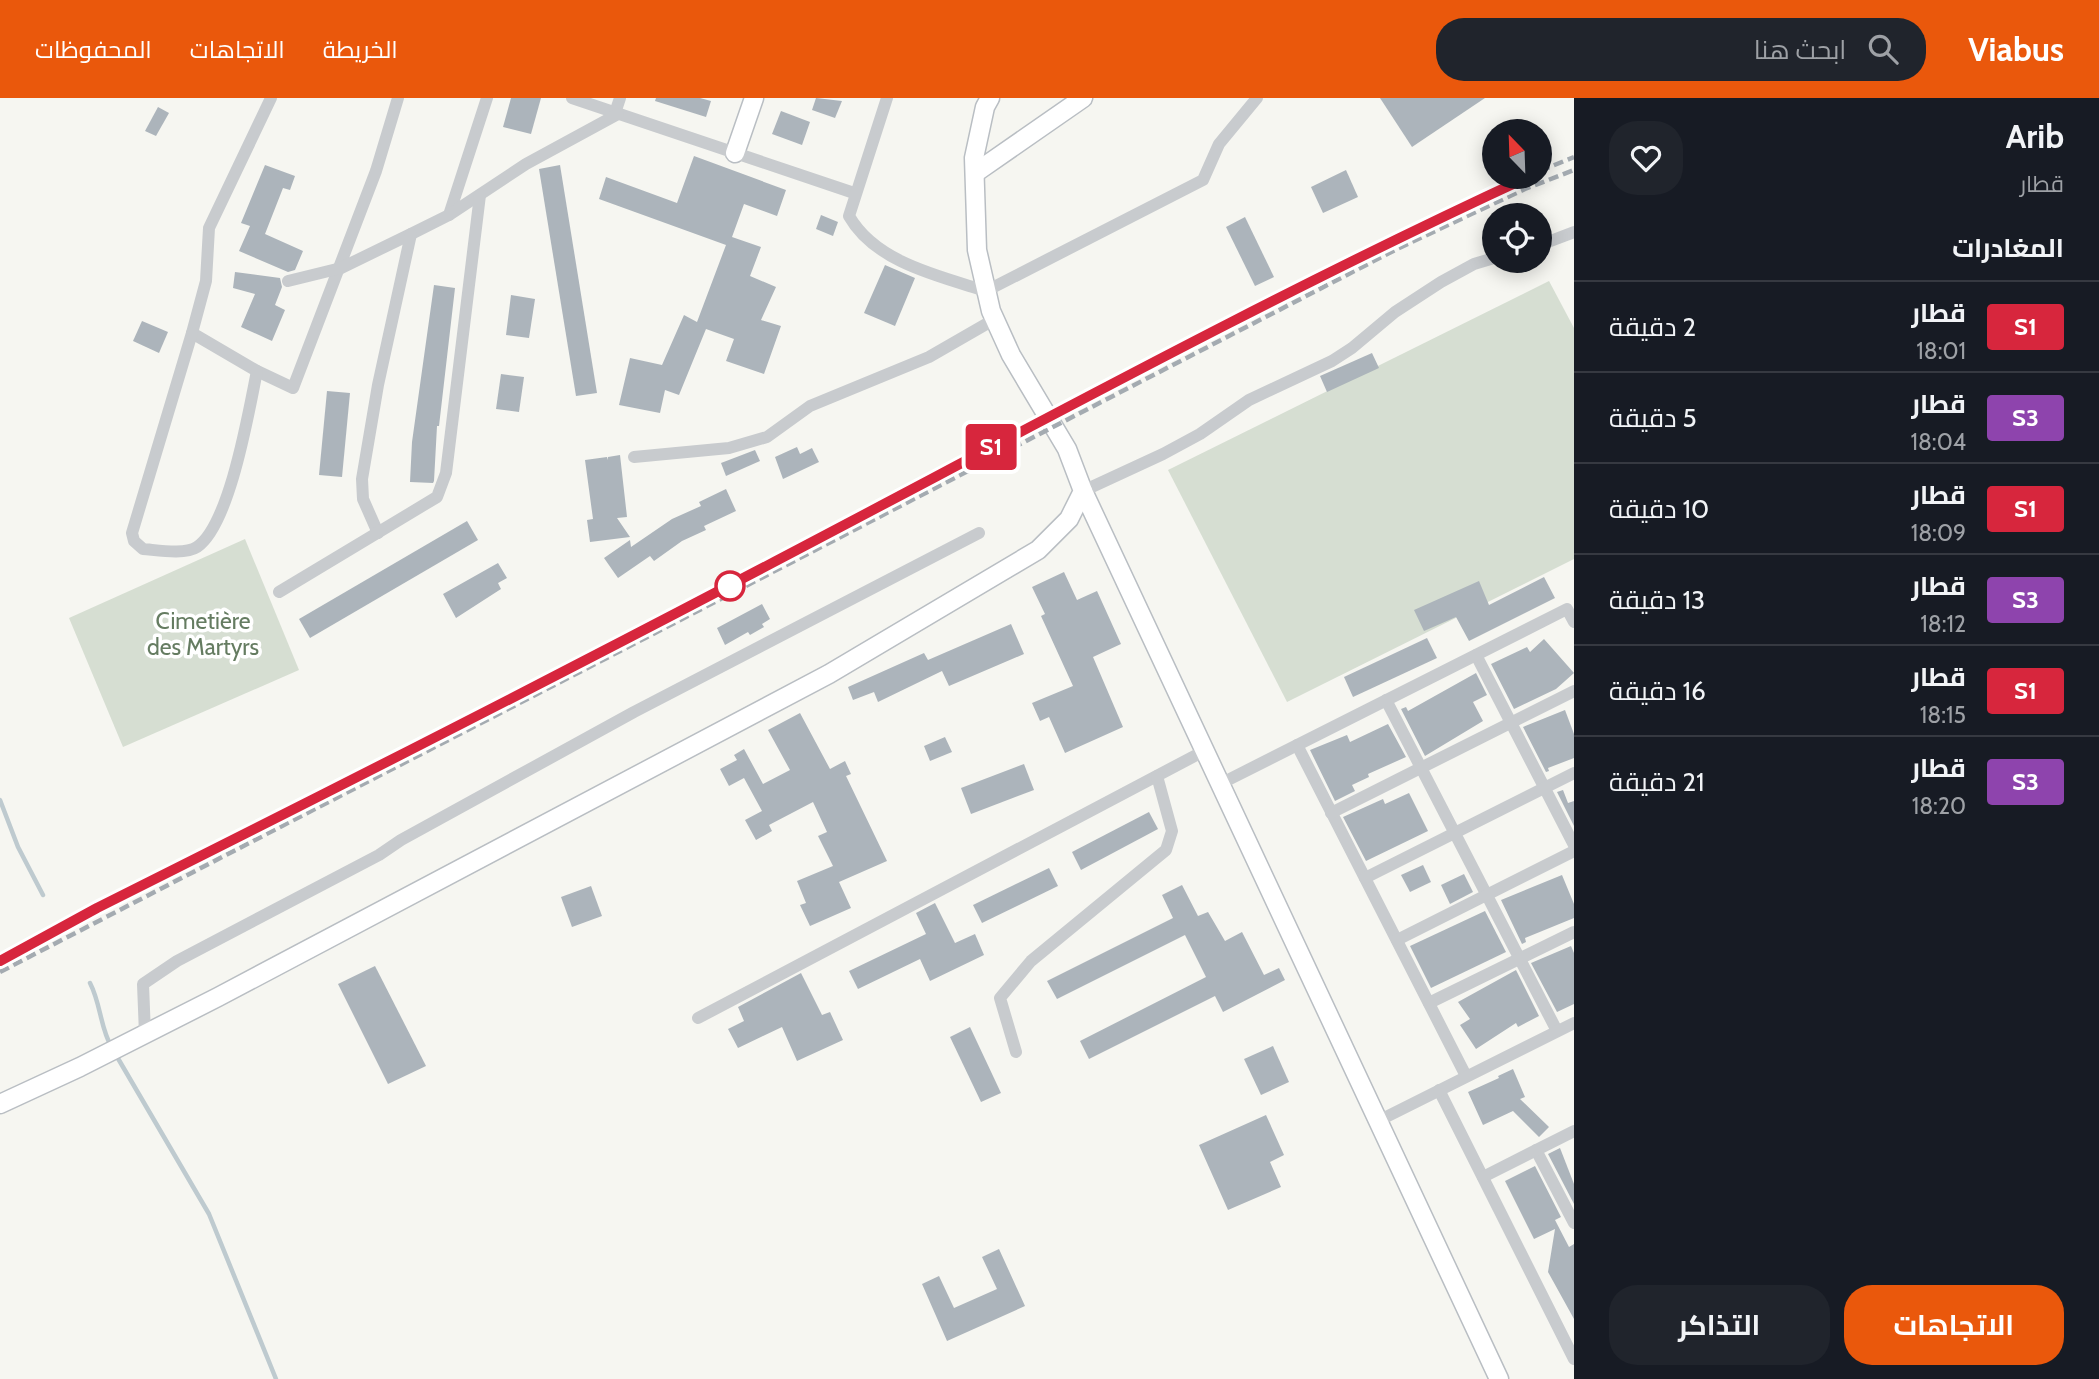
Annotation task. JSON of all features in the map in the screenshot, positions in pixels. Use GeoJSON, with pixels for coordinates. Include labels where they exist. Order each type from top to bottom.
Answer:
{"type":"FeatureCollection","features":[{"type":"Feature","properties":{"kind":"main road"},"geometry":{"type":"LineString","coordinates":[[735,153],[754,98]]}},
{"type":"Feature","properties":{"kind":"main road"},"geometry":{"type":"LineString","coordinates":[[990,98],[974,158],[977,250],[995,320],[1011,355],[1067,449],[1083,491],[1499,1379]]}},
{"type":"Feature","properties":{"kind":"main road"},"geometry":{"type":"LineString","coordinates":[[975,173],[1083,98]]}},
{"type":"Feature","properties":{"kind":"main road"},"geometry":{"type":"LineString","coordinates":[[0,1104],[145,1034],[829,674],[1038,550],[1069,519],[1083,491]]}},
{"type":"Feature","properties":{"kind":"street"},"geometry":{"type":"LineString","coordinates":[[257,371],[240,457],[221,509],[207,536],[197,547],[189,550],[143,550],[134,541],[132,533],[206,281],[209,228],[271,98]]}},
{"type":"Feature","properties":{"kind":"street"},"geometry":{"type":"LineString","coordinates":[[192,333],[257,371],[293,388],[341,268],[376,171],[398,98]]}},
{"type":"Feature","properties":{"kind":"street"},"geometry":{"type":"LineString","coordinates":[[449,215],[487,98]]}},
{"type":"Feature","properties":{"kind":"street"},"geometry":{"type":"LineString","coordinates":[[572,98],[854,193]]}},
{"type":"Feature","properties":{"kind":"street"},"geometry":{"type":"LineString","coordinates":[[288,281],[341,268],[449,215],[526,164],[617,113],[620,98]]}},
{"type":"Feature","properties":{"kind":"street"},"geometry":{"type":"LineString","coordinates":[[887,98],[854,193],[849,216],[859,233],[889,255],[986,291],[1203,180],[1219,144],[1257,98]]}},
{"type":"Feature","properties":{"kind":"street"},"geometry":{"type":"LineString","coordinates":[[279,592],[437,497],[444,480],[480,195]]}},
{"type":"Feature","properties":{"kind":"street"},"geometry":{"type":"LineString","coordinates":[[1552,240],[1574,232]]}},
{"type":"Feature","properties":{"kind":"street"},"geometry":{"type":"LineString","coordinates":[[378,533],[363,499],[362,479],[378,385],[411,234]]}},
{"type":"Feature","properties":{"kind":"street"},"geometry":{"type":"LineString","coordinates":[[1083,491],[1163,454],[1200,434],[1249,400],[1332,361],[1395,312],[1441,282],[1482,262]]}},
{"type":"Feature","properties":{"kind":"street"},"geometry":{"type":"LineString","coordinates":[[634,457],[729,448],[767,437],[810,406],[929,357],[995,320]]}},
{"type":"Feature","properties":{"kind":"street"},"geometry":{"type":"LineString","coordinates":[[145,1034],[143,984],[177,961],[379,855],[401,840],[634,712],[979,533]]}},
{"type":"Feature","properties":{"kind":"street"},"geometry":{"type":"LineString","coordinates":[[1220,784],[1567,609],[1574,622]]}},
{"type":"Feature","properties":{"kind":"street"},"geometry":{"type":"LineString","coordinates":[[1476,655],[1574,845]]}},
{"type":"Feature","properties":{"kind":"street"},"geometry":{"type":"LineString","coordinates":[[1331,813],[1574,691]]}},
{"type":"Feature","properties":{"kind":"street"},"geometry":{"type":"LineString","coordinates":[[1386,700],[1557,1031]]}},
{"type":"Feature","properties":{"kind":"street"},"geometry":{"type":"LineString","coordinates":[[1297,745],[1466,1076]]}},
{"type":"Feature","properties":{"kind":"street"},"geometry":{"type":"LineString","coordinates":[[698,1018],[1204,751]]}},
{"type":"Feature","properties":{"kind":"street"},"geometry":{"type":"LineString","coordinates":[[1365,878],[1574,773]]}},
{"type":"Feature","properties":{"kind":"street"},"geometry":{"type":"LineString","coordinates":[[1016,1052],[1000,998],[1031,961],[1166,850],[1172,831],[1157,776]]}},
{"type":"Feature","properties":{"kind":"street"},"geometry":{"type":"LineString","coordinates":[[1397,940],[1574,851]]}},
{"type":"Feature","properties":{"kind":"street"},"geometry":{"type":"LineString","coordinates":[[1429,1003],[1574,932]]}},
{"type":"Feature","properties":{"kind":"street"},"geometry":{"type":"LineString","coordinates":[[1378,1121],[1574,1023]]}},
{"type":"Feature","properties":{"kind":"street"},"geometry":{"type":"LineString","coordinates":[[1439,1090],[1574,1360]]}},
{"type":"Feature","properties":{"kind":"street"},"geometry":{"type":"LineString","coordinates":[[1483,1177],[1574,1131]]}},
{"type":"Feature","properties":{"kind":"street"},"geometry":{"type":"LineString","coordinates":[[1536,1150],[1574,1223]]}},
{"type":"Feature","properties":{"kind":"green space"},"geometry":{"type":"Polygon","coordinates":[[[1549,281],[1574,328],[1574,559],[1287,702],[1168,470],[1549,281]]]}},
{"type":"Feature","properties":{"kind":"green space","name":"Cimetière des Martyrs"},"geometry":{"type":"Polygon","coordinates":[[[245,539],[299,670],[123,747],[69,618],[245,539]]]}},
{"type":"Feature","properties":{"kind":"building"},"geometry":{"type":"Polygon","coordinates":[[[511,98],[541,98],[531,134],[503,127],[511,98]]]}},
{"type":"Feature","properties":{"kind":"building"},"geometry":{"type":"Polygon","coordinates":[[[656,98],[700,98],[711,101],[706,117],[655,101],[656,98]]]}},
{"type":"Feature","properties":{"kind":"building"},"geometry":{"type":"Polygon","coordinates":[[[816,98],[842,101],[835,118],[812,110],[816,98]]]}},
{"type":"Feature","properties":{"kind":"building"},"geometry":{"type":"Polygon","coordinates":[[[1380,98],[1485,98],[1412,147],[1380,98]]]}},
{"type":"Feature","properties":{"kind":"building"},"geometry":{"type":"Polygon","coordinates":[[[158,107],[169,113],[156,136],[145,131],[158,107]]]}},
{"type":"Feature","properties":{"kind":"building"},"geometry":{"type":"Polygon","coordinates":[[[781,111],[810,122],[802,145],[772,134],[781,111]]]}},
{"type":"Feature","properties":{"kind":"building"},"geometry":{"type":"Polygon","coordinates":[[[694,156],[786,190],[777,216],[744,204],[732,237],[761,247],[750,276],[776,287],[761,320],[781,326],[764,374],[726,361],[734,339],[706,329],[679,395],[665,390],[660,413],[619,405],[630,358],[662,365],[684,315],[697,322],[726,245],[599,199],[606,177],[677,203],[694,156]]]}},
{"type":"Feature","properties":{"kind":"building"},"geometry":{"type":"Polygon","coordinates":[[[265,165],[295,176],[290,190],[283,188],[265,234],[303,251],[295,270],[288,272],[239,251],[250,226],[241,223],[265,165]]]}},
{"type":"Feature","properties":{"kind":"building"},"geometry":{"type":"Polygon","coordinates":[[[560,165],[597,393],[576,396],[539,169],[560,165]]]}},
{"type":"Feature","properties":{"kind":"building"},"geometry":{"type":"Polygon","coordinates":[[[1346,170],[1358,197],[1323,213],[1311,187],[1346,170]]]}},
{"type":"Feature","properties":{"kind":"building"},"geometry":{"type":"Polygon","coordinates":[[[821,215],[838,222],[833,236],[816,229],[821,215]]]}},
{"type":"Feature","properties":{"kind":"building"},"geometry":{"type":"Polygon","coordinates":[[[1245,217],[1274,277],[1255,286],[1226,227],[1245,217]]]}},
{"type":"Feature","properties":{"kind":"building"},"geometry":{"type":"Polygon","coordinates":[[[885,265],[915,278],[895,326],[864,313],[885,265]]]}},
{"type":"Feature","properties":{"kind":"building"},"geometry":{"type":"Polygon","coordinates":[[[235,272],[280,278],[282,287],[275,305],[285,310],[272,341],[241,327],[255,294],[233,288],[235,272]]]}},
{"type":"Feature","properties":{"kind":"building"},"geometry":{"type":"Polygon","coordinates":[[[434,285],[455,288],[437,426],[434,481],[410,482],[412,442],[434,285]]]}},
{"type":"Feature","properties":{"kind":"building"},"geometry":{"type":"Polygon","coordinates":[[[511,295],[535,299],[529,338],[506,335],[511,295]]]}},
{"type":"Feature","properties":{"kind":"building"},"geometry":{"type":"Polygon","coordinates":[[[142,321],[168,332],[159,353],[133,341],[142,321]]]}},
{"type":"Feature","properties":{"kind":"building"},"geometry":{"type":"Polygon","coordinates":[[[1372,353],[1379,368],[1327,392],[1320,376],[1372,353]]]}},
{"type":"Feature","properties":{"kind":"building"},"geometry":{"type":"Polygon","coordinates":[[[501,374],[524,377],[519,412],[496,409],[501,374]]]}},
{"type":"Feature","properties":{"kind":"building"},"geometry":{"type":"Polygon","coordinates":[[[327,391],[350,393],[342,477],[319,475],[327,391]]]}},
{"type":"Feature","properties":{"kind":"building"},"geometry":{"type":"Polygon","coordinates":[[[797,447],[800,454],[812,448],[819,462],[783,479],[775,457],[797,447]]]}},
{"type":"Feature","properties":{"kind":"building"},"geometry":{"type":"Polygon","coordinates":[[[755,450],[760,461],[726,476],[721,463],[755,450]]]}},
{"type":"Feature","properties":{"kind":"building"},"geometry":{"type":"Polygon","coordinates":[[[620,455],[627,517],[617,518],[630,537],[590,542],[587,520],[593,519],[585,460],[607,457],[608,460],[608,457],[620,455]]]}},
{"type":"Feature","properties":{"kind":"building"},"geometry":{"type":"Polygon","coordinates":[[[726,489],[736,511],[704,526],[706,530],[682,541],[654,561],[650,556],[618,578],[604,558],[630,540],[631,547],[672,519],[701,506],[699,502],[726,489]]]}},
{"type":"Feature","properties":{"kind":"building"},"geometry":{"type":"Polygon","coordinates":[[[467,521],[478,540],[310,638],[299,619],[467,521]]]}},
{"type":"Feature","properties":{"kind":"building"},"geometry":{"type":"Polygon","coordinates":[[[498,563],[507,578],[498,583],[501,589],[456,618],[443,594],[498,563]]]}},
{"type":"Feature","properties":{"kind":"building"},"geometry":{"type":"Polygon","coordinates":[[[1064,572],[1077,600],[1097,591],[1121,644],[1093,657],[1123,727],[1065,753],[1049,717],[1040,721],[1032,703],[1073,686],[1041,616],[1045,614],[1032,587],[1064,572]]]}},
{"type":"Feature","properties":{"kind":"building"},"geometry":{"type":"Polygon","coordinates":[[[1544,577],[1555,598],[1469,641],[1456,617],[1424,631],[1414,610],[1479,581],[1489,605],[1544,577]]]}},
{"type":"Feature","properties":{"kind":"building"},"geometry":{"type":"Polygon","coordinates":[[[762,604],[770,619],[762,624],[764,627],[750,635],[748,632],[725,645],[717,628],[762,604]]]}},
{"type":"Feature","properties":{"kind":"building"},"geometry":{"type":"Polygon","coordinates":[[[1011,624],[1024,654],[949,686],[942,671],[878,702],[874,692],[853,700],[848,687],[924,653],[928,660],[1011,624]]]}},
{"type":"Feature","properties":{"kind":"building"},"geometry":{"type":"Polygon","coordinates":[[[1427,638],[1437,658],[1353,697],[1344,677],[1427,638]]]}},
{"type":"Feature","properties":{"kind":"building"},"geometry":{"type":"Polygon","coordinates":[[[1544,639],[1574,673],[1556,689],[1514,709],[1491,664],[1527,647],[1530,652],[1544,639]]]}},
{"type":"Feature","properties":{"kind":"building"},"geometry":{"type":"Polygon","coordinates":[[[1476,673],[1487,695],[1473,702],[1483,721],[1425,756],[1401,709],[1406,707],[1408,711],[1476,673]]]}},
{"type":"Feature","properties":{"kind":"building"},"geometry":{"type":"Polygon","coordinates":[[[1565,710],[1574,734],[1574,758],[1548,768],[1549,771],[1546,772],[1523,727],[1565,710]]]}},
{"type":"Feature","properties":{"kind":"building"},"geometry":{"type":"Polygon","coordinates":[[[800,713],[830,769],[845,761],[851,774],[846,776],[887,861],[839,882],[851,908],[810,926],[800,905],[806,903],[797,881],[833,866],[818,836],[827,832],[813,802],[769,825],[772,831],[756,840],[745,820],[762,811],[744,778],[729,786],[720,769],[737,760],[734,755],[744,749],[763,784],[790,770],[768,730],[800,713]]]}},
{"type":"Feature","properties":{"kind":"building"},"geometry":{"type":"Polygon","coordinates":[[[1388,724],[1406,757],[1368,774],[1369,777],[1352,785],[1355,791],[1335,801],[1310,750],[1347,735],[1350,742],[1388,724]]]}},
{"type":"Feature","properties":{"kind":"building"},"geometry":{"type":"Polygon","coordinates":[[[945,737],[952,752],[930,761],[924,746],[945,737]]]}},
{"type":"Feature","properties":{"kind":"building"},"geometry":{"type":"Polygon","coordinates":[[[1024,764],[1034,790],[971,814],[961,788],[1024,764]]]}},
{"type":"Feature","properties":{"kind":"building"},"geometry":{"type":"Polygon","coordinates":[[[1563,790],[1568,803],[1574,801],[1574,826],[1557,792],[1563,790]]]}},
{"type":"Feature","properties":{"kind":"building"},"geometry":{"type":"Polygon","coordinates":[[[1409,793],[1428,831],[1366,861],[1343,817],[1383,799],[1385,804],[1409,793]]]}},
{"type":"Feature","properties":{"kind":"building"},"geometry":{"type":"Polygon","coordinates":[[[1149,812],[1158,829],[1081,870],[1072,852],[1149,812]]]}},
{"type":"Feature","properties":{"kind":"building"},"geometry":{"type":"Polygon","coordinates":[[[1423,865],[1431,882],[1410,892],[1401,875],[1423,865]]]}},
{"type":"Feature","properties":{"kind":"building"},"geometry":{"type":"Polygon","coordinates":[[[1049,868],[1058,886],[982,923],[973,905],[1049,868]]]}},
{"type":"Feature","properties":{"kind":"building"},"geometry":{"type":"Polygon","coordinates":[[[1464,874],[1473,892],[1450,904],[1441,885],[1464,874]]]}},
{"type":"Feature","properties":{"kind":"building"},"geometry":{"type":"Polygon","coordinates":[[[1562,875],[1574,904],[1574,918],[1525,938],[1526,942],[1522,944],[1501,900],[1562,875]]]}},
{"type":"Feature","properties":{"kind":"building"},"geometry":{"type":"Polygon","coordinates":[[[1182,885],[1198,916],[1208,912],[1225,941],[1242,932],[1264,975],[1279,968],[1285,980],[1223,1012],[1215,996],[1089,1059],[1080,1041],[1206,977],[1185,935],[1057,999],[1047,981],[1173,918],[1162,895],[1182,885]]]}},
{"type":"Feature","properties":{"kind":"building"},"geometry":{"type":"Polygon","coordinates":[[[591,886],[602,916],[572,927],[561,897],[591,886]]]}},
{"type":"Feature","properties":{"kind":"building"},"geometry":{"type":"Polygon","coordinates":[[[935,903],[955,943],[975,934],[984,955],[930,981],[920,959],[858,989],[849,971],[926,934],[916,913],[935,903]]]}},
{"type":"Feature","properties":{"kind":"building"},"geometry":{"type":"Polygon","coordinates":[[[1485,911],[1506,952],[1431,988],[1410,946],[1485,911]]]}},
{"type":"Feature","properties":{"kind":"building"},"geometry":{"type":"Polygon","coordinates":[[[1571,946],[1574,953],[1574,1004],[1557,1012],[1531,963],[1571,946]]]}},
{"type":"Feature","properties":{"kind":"building"},"geometry":{"type":"Polygon","coordinates":[[[375,966],[426,1066],[388,1084],[338,984],[375,966]]]}},
{"type":"Feature","properties":{"kind":"building"},"geometry":{"type":"Polygon","coordinates":[[[1516,970],[1539,1016],[1518,1027],[1516,1023],[1476,1049],[1460,1025],[1470,1019],[1458,1002],[1516,970]]]}},
{"type":"Feature","properties":{"kind":"building"},"geometry":{"type":"Polygon","coordinates":[[[801,973],[822,1015],[830,1012],[843,1040],[797,1061],[782,1027],[738,1048],[728,1029],[744,1021],[738,1007],[801,973]]]}},
{"type":"Feature","properties":{"kind":"building"},"geometry":{"type":"Polygon","coordinates":[[[970,1027],[1001,1093],[981,1102],[950,1037],[970,1027]]]}},
{"type":"Feature","properties":{"kind":"building"},"geometry":{"type":"Polygon","coordinates":[[[1273,1046],[1289,1082],[1261,1095],[1244,1059],[1273,1046]]]}},
{"type":"Feature","properties":{"kind":"building"},"geometry":{"type":"Polygon","coordinates":[[[1513,1069],[1525,1097],[1520,1099],[1549,1127],[1539,1137],[1513,1111],[1483,1125],[1468,1092],[1513,1069]]]}},
{"type":"Feature","properties":{"kind":"building"},"geometry":{"type":"Polygon","coordinates":[[[1266,1115],[1284,1155],[1270,1162],[1281,1187],[1228,1210],[1199,1145],[1266,1115]]]}},
{"type":"Feature","properties":{"kind":"building"},"geometry":{"type":"Polygon","coordinates":[[[1560,1148],[1574,1184],[1574,1204],[1548,1154],[1560,1148]]]}},
{"type":"Feature","properties":{"kind":"building"},"geometry":{"type":"Polygon","coordinates":[[[1535,1166],[1561,1217],[1555,1220],[1569,1247],[1574,1244],[1574,1319],[1548,1272],[1555,1229],[1534,1239],[1505,1181],[1535,1166]]]}},
{"type":"Feature","properties":{"kind":"building"},"geometry":{"type":"Polygon","coordinates":[[[999,1249],[1025,1306],[947,1341],[922,1284],[939,1276],[954,1308],[997,1289],[982,1257],[999,1249]]]}},
{"type":"Feature","properties":{"kind":"waterway"},"geometry":{"type":"LineString","coordinates":[[0,800],[18,847],[43,895]]}},
{"type":"Feature","properties":{"kind":"waterway"},"geometry":{"type":"LineString","coordinates":[[90,983],[112,1048]]}},
{"type":"Feature","properties":{"kind":"waterway"},"geometry":{"type":"LineString","coordinates":[[116,1055],[209,1214],[276,1379]]}},
{"type":"Feature","properties":{"kind":"railway"},"geometry":{"type":"LineString","coordinates":[[1552,166],[1574,157]]}},
{"type":"Feature","properties":{"kind":"railway"},"geometry":{"type":"LineString","coordinates":[[0,972],[1397,249],[1525,189],[1574,170]]}},
{"type":"Feature","properties":{"kind":"railway"},"geometry":{"type":"LineString","coordinates":[[1374,250],[1503,189]]}},
{"type":"Feature","properties":{"kind":"railway"},"geometry":{"type":"LineString","coordinates":[[1025,429],[1202,338]]}},
{"type":"Feature","properties":{"kind":"railway"},"geometry":{"type":"LineString","coordinates":[[43,938],[226,842]]}},
{"type":"Feature","properties":{"kind":"train","name":"S1"},"geometry":{"type":"LineString","coordinates":[[0,961],[97,908],[730,586],[1119,380],[1405,233],[1502,189]]}}]}
